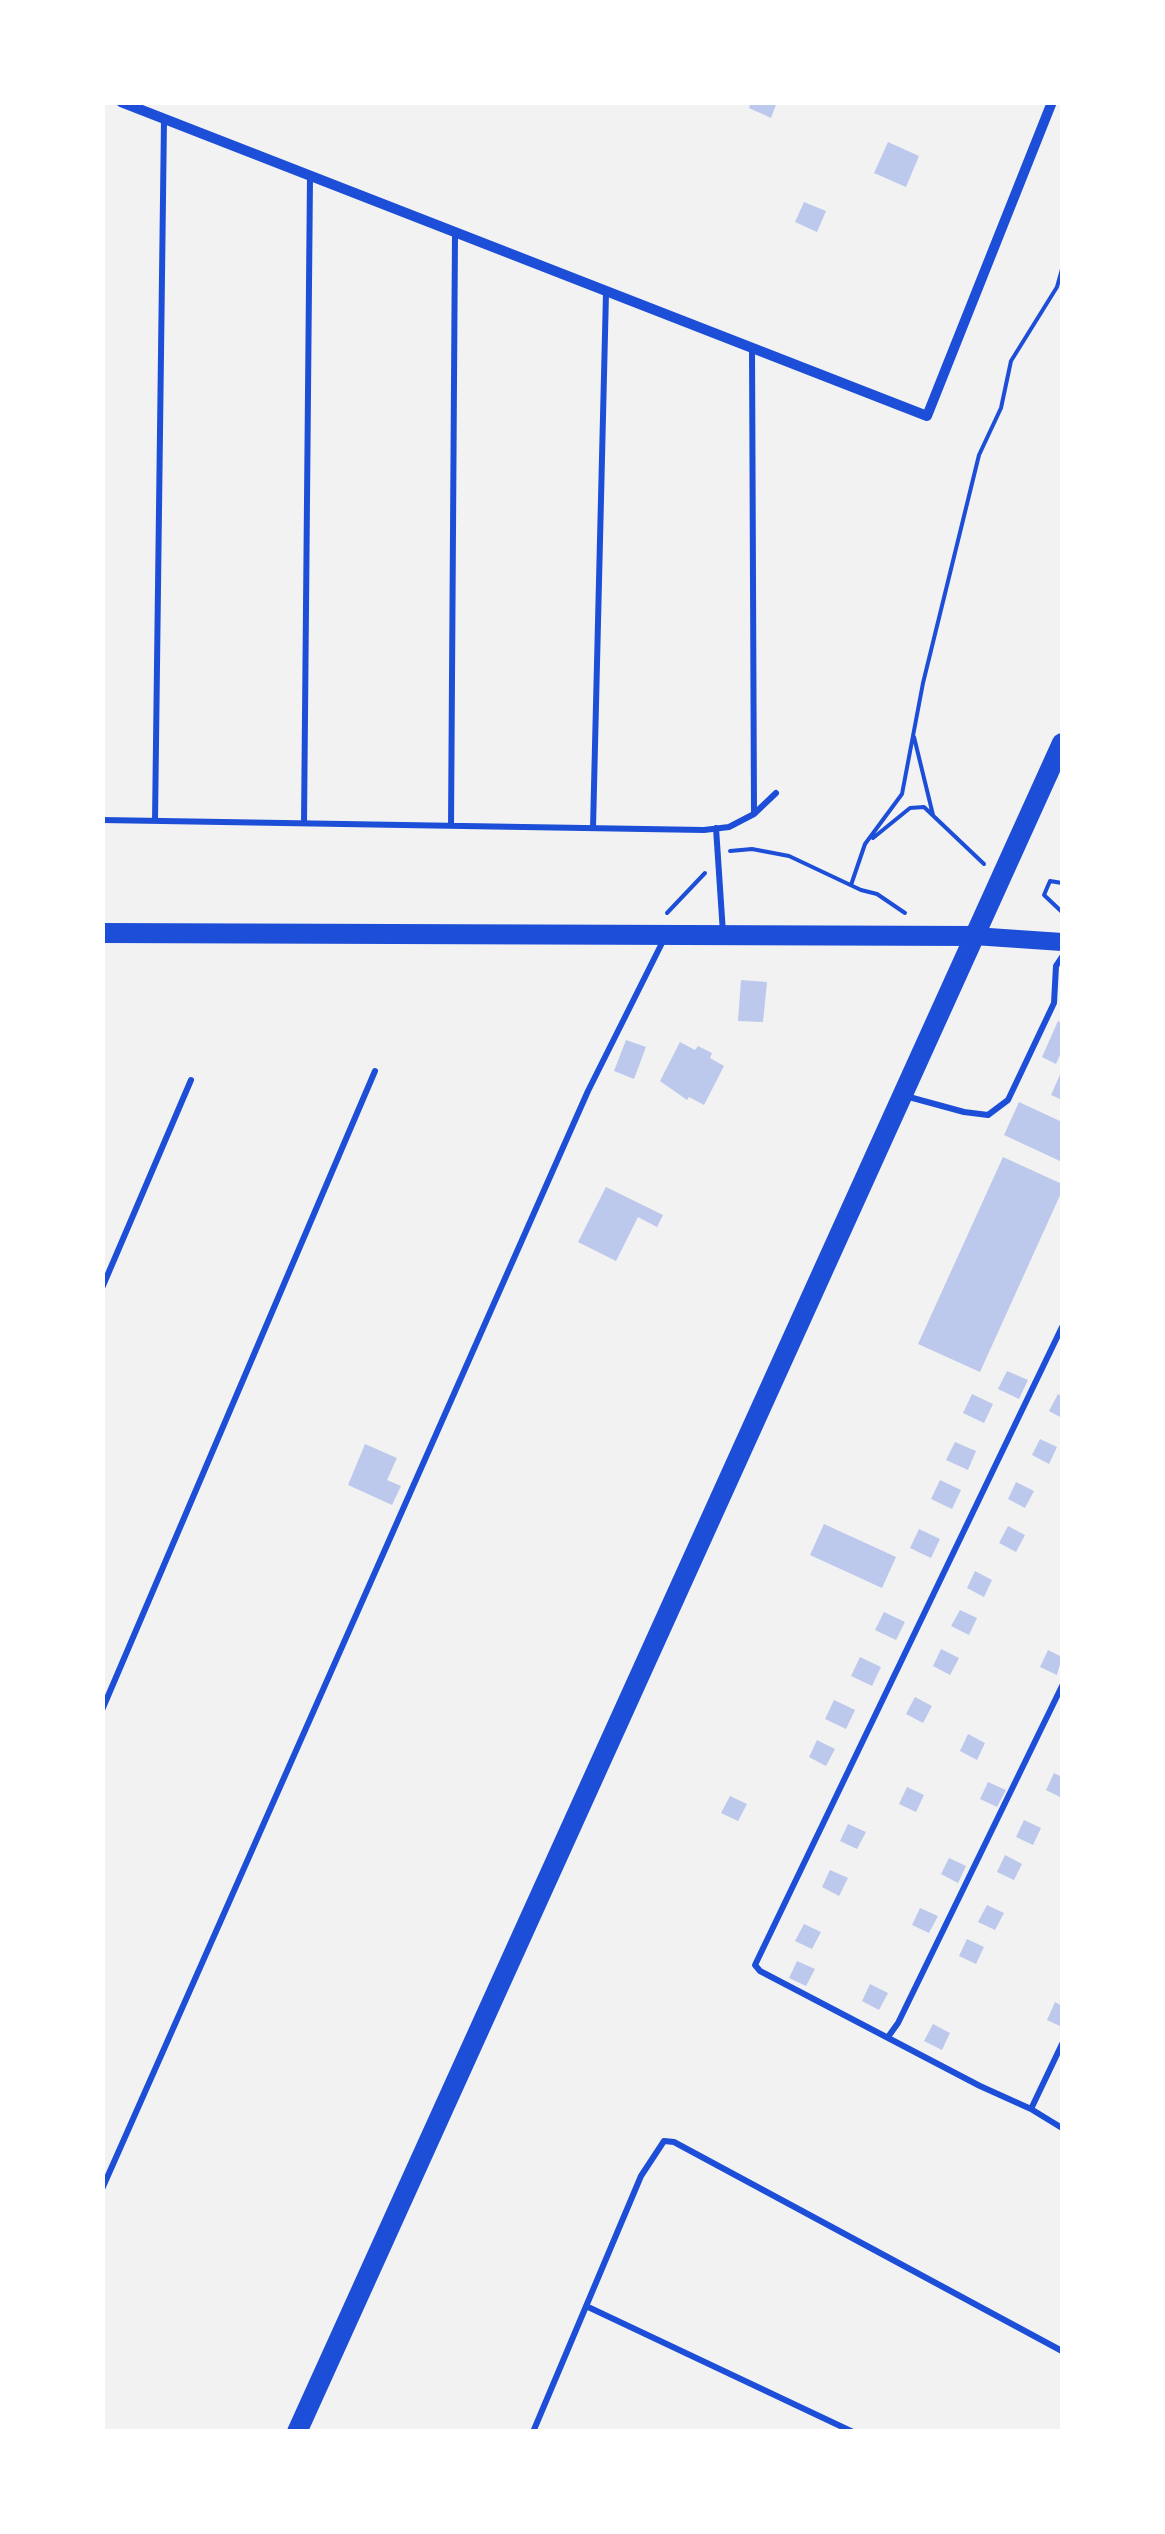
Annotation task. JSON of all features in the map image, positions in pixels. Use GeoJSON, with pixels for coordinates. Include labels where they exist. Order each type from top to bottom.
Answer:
{"type":"FeatureCollection","features":[{"type":"Feature","properties":{"kind":"main road"},"geometry":{"type":"LineString","coordinates":[[297,2432],[1062,743]]}},
{"type":"Feature","properties":{"kind":"main road"},"geometry":{"type":"LineString","coordinates":[[102,933],[974,936]]}},
{"type":"Feature","properties":{"kind":"street"},"geometry":{"type":"LineString","coordinates":[[121,102],[927,416],[1052,102]]}},
{"type":"Feature","properties":{"kind":"street"},"geometry":{"type":"LineString","coordinates":[[974,936],[1062,942]]}},
{"type":"Feature","properties":{"kind":"lane"},"geometry":{"type":"LineString","coordinates":[[155,821],[164,120]]}},
{"type":"Feature","properties":{"kind":"lane"},"geometry":{"type":"LineString","coordinates":[[304,823],[310,177]]}},
{"type":"Feature","properties":{"kind":"lane"},"geometry":{"type":"LineString","coordinates":[[450,826],[455,234]]}},
{"type":"Feature","properties":{"kind":"lane"},"geometry":{"type":"LineString","coordinates":[[593,828],[606,293]]}},
{"type":"Feature","properties":{"kind":"lane"},"geometry":{"type":"LineString","coordinates":[[752,349],[754,814]]}},
{"type":"Feature","properties":{"kind":"lane"},"geometry":{"type":"LineString","coordinates":[[102,820],[716,828],[730,827],[754,814],[776,792]]}},
{"type":"Feature","properties":{"kind":"lane"},"geometry":{"type":"LineString","coordinates":[[716,828],[723,934]]}},
{"type":"Feature","properties":{"kind":"lane"},"geometry":{"type":"LineString","coordinates":[[102,2189],[588,1090],[667,933]]}},
{"type":"Feature","properties":{"kind":"lane"},"geometry":{"type":"LineString","coordinates":[[902,1095],[964,1112],[988,1114],[1008,1100],[1054,1004],[1056,966],[1062,957]]}},
{"type":"Feature","properties":{"kind":"lane"},"geometry":{"type":"LineString","coordinates":[[102,1710],[375,1071]]}},
{"type":"Feature","properties":{"kind":"lane"},"geometry":{"type":"LineString","coordinates":[[102,1288],[192,1080]]}},
{"type":"Feature","properties":{"kind":"lane"},"geometry":{"type":"LineString","coordinates":[[1062,1327],[756,1965],[760,1971],[980,2086],[1031,2108],[1062,2128]]}},
{"type":"Feature","properties":{"kind":"lane"},"geometry":{"type":"LineString","coordinates":[[888,2037],[1062,1686]]}},
{"type":"Feature","properties":{"kind":"lane"},"geometry":{"type":"LineString","coordinates":[[1031,2108],[1062,2044]]}},
{"type":"Feature","properties":{"kind":"lane"},"geometry":{"type":"LineString","coordinates":[[533,2432],[641,2176],[664,2141],[674,2142],[1062,2351]]}},
{"type":"Feature","properties":{"kind":"lane"},"geometry":{"type":"LineString","coordinates":[[586,2306],[853,2432]]}},
{"type":"Feature","properties":{"kind":"path"},"geometry":{"type":"LineString","coordinates":[[850,885],[866,844],[902,794],[980,455],[1001,408],[1011,361],[1057,287],[1062,268]]}},
{"type":"Feature","properties":{"kind":"path"},"geometry":{"type":"LineString","coordinates":[[914,734],[933,815]]}},
{"type":"Feature","properties":{"kind":"path"},"geometry":{"type":"LineString","coordinates":[[866,844],[910,808],[924,806],[961,846],[984,864]]}},
{"type":"Feature","properties":{"kind":"path"},"geometry":{"type":"LineString","coordinates":[[644,933],[680,902],[718,855],[752,848],[790,856],[892,901],[904,913],[918,919]]}},
{"type":"Feature","properties":{"kind":"path"},"geometry":{"type":"LineString","coordinates":[[1062,884],[1050,881],[1044,895],[1062,912]]}},
{"type":"Feature","properties":{"kind":"building"},"geometry":{"type":"Polygon","coordinates":[[[751,102],[777,102],[771,118],[749,108],[751,102]]]}},
{"type":"Feature","properties":{"kind":"building"},"geometry":{"type":"Polygon","coordinates":[[[888,142],[919,156],[906,187],[874,173],[888,142]]]}},
{"type":"Feature","properties":{"kind":"building"},"geometry":{"type":"Polygon","coordinates":[[[804,202],[826,211],[817,232],[795,222],[804,202]]]}},
{"type":"Feature","properties":{"kind":"building"},"geometry":{"type":"Polygon","coordinates":[[[741,980],[767,982],[763,1022],[738,1021],[741,980]]]}},
{"type":"Feature","properties":{"kind":"building"},"geometry":{"type":"Polygon","coordinates":[[[1058,1021],[1062,1023],[1062,1050],[1056,1064],[1042,1057],[1058,1021]]]}},
{"type":"Feature","properties":{"kind":"building"},"geometry":{"type":"Polygon","coordinates":[[[626,1040],[646,1047],[634,1079],[614,1071],[626,1040]]]}},
{"type":"Feature","properties":{"kind":"building"},"geometry":{"type":"Polygon","coordinates":[[[680,1042],[712,1053],[710,1058],[724,1066],[704,1105],[689,1097],[687,1100],[660,1081],[680,1042]]]}},
{"type":"Feature","properties":{"kind":"building"},"geometry":{"type":"Polygon","coordinates":[[[1062,1070],[1062,1100],[1051,1095],[1062,1070]]]}},
{"type":"Feature","properties":{"kind":"building"},"geometry":{"type":"Polygon","coordinates":[[[1019,1102],[1062,1122],[1062,1162],[1004,1135],[1019,1102]]]}},
{"type":"Feature","properties":{"kind":"building"},"geometry":{"type":"Polygon","coordinates":[[[1003,1157],[1062,1184],[1062,1191],[980,1372],[918,1344],[1003,1157]]]}},
{"type":"Feature","properties":{"kind":"building"},"geometry":{"type":"Polygon","coordinates":[[[606,1187],[663,1215],[657,1227],[638,1217],[616,1261],[578,1242],[606,1187]]]}},
{"type":"Feature","properties":{"kind":"building"},"geometry":{"type":"Polygon","coordinates":[[[1007,1371],[1028,1380],[1019,1399],[998,1389],[1007,1371]]]}},
{"type":"Feature","properties":{"kind":"building"},"geometry":{"type":"Polygon","coordinates":[[[972,1394],[993,1404],[984,1423],[963,1413],[972,1394]]]}},
{"type":"Feature","properties":{"kind":"building"},"geometry":{"type":"Polygon","coordinates":[[[1058,1394],[1062,1397],[1062,1418],[1049,1411],[1058,1394]]]}},
{"type":"Feature","properties":{"kind":"building"},"geometry":{"type":"Polygon","coordinates":[[[1040,1439],[1057,1447],[1049,1464],[1032,1455],[1040,1439]]]}},
{"type":"Feature","properties":{"kind":"building"},"geometry":{"type":"Polygon","coordinates":[[[955,1442],[976,1451],[968,1470],[946,1460],[955,1442]]]}},
{"type":"Feature","properties":{"kind":"building"},"geometry":{"type":"Polygon","coordinates":[[[365,1444],[397,1458],[387,1480],[401,1486],[392,1505],[348,1485],[365,1444]]]}},
{"type":"Feature","properties":{"kind":"building"},"geometry":{"type":"Polygon","coordinates":[[[940,1480],[961,1490],[952,1509],[931,1499],[940,1480]]]}},
{"type":"Feature","properties":{"kind":"building"},"geometry":{"type":"Polygon","coordinates":[[[1016,1482],[1034,1491],[1025,1508],[1008,1499],[1016,1482]]]}},
{"type":"Feature","properties":{"kind":"building"},"geometry":{"type":"Polygon","coordinates":[[[824,1524],[896,1557],[882,1588],[810,1555],[824,1524]]]}},
{"type":"Feature","properties":{"kind":"building"},"geometry":{"type":"Polygon","coordinates":[[[1008,1526],[1025,1535],[1016,1552],[999,1543],[1008,1526]]]}},
{"type":"Feature","properties":{"kind":"building"},"geometry":{"type":"Polygon","coordinates":[[[919,1529],[940,1539],[931,1558],[910,1548],[919,1529]]]}},
{"type":"Feature","properties":{"kind":"building"},"geometry":{"type":"Polygon","coordinates":[[[975,1571],[992,1580],[984,1597],[967,1588],[975,1571]]]}},
{"type":"Feature","properties":{"kind":"building"},"geometry":{"type":"Polygon","coordinates":[[[960,1610],[977,1618],[969,1635],[951,1626],[960,1610]]]}},
{"type":"Feature","properties":{"kind":"building"},"geometry":{"type":"Polygon","coordinates":[[[884,1612],[905,1622],[896,1640],[875,1630],[884,1612]]]}},
{"type":"Feature","properties":{"kind":"building"},"geometry":{"type":"Polygon","coordinates":[[[941,1649],[959,1658],[950,1675],[933,1666],[941,1649]]]}},
{"type":"Feature","properties":{"kind":"building"},"geometry":{"type":"Polygon","coordinates":[[[1048,1650],[1062,1657],[1057,1675],[1040,1667],[1048,1650]]]}},
{"type":"Feature","properties":{"kind":"building"},"geometry":{"type":"Polygon","coordinates":[[[860,1657],[881,1667],[872,1686],[851,1676],[860,1657]]]}},
{"type":"Feature","properties":{"kind":"building"},"geometry":{"type":"Polygon","coordinates":[[[915,1697],[932,1706],[923,1723],[906,1714],[915,1697]]]}},
{"type":"Feature","properties":{"kind":"building"},"geometry":{"type":"Polygon","coordinates":[[[834,1700],[855,1710],[846,1729],[825,1719],[834,1700]]]}},
{"type":"Feature","properties":{"kind":"building"},"geometry":{"type":"Polygon","coordinates":[[[968,1734],[985,1743],[977,1760],[960,1751],[968,1734]]]}},
{"type":"Feature","properties":{"kind":"building"},"geometry":{"type":"Polygon","coordinates":[[[817,1740],[835,1749],[826,1766],[809,1757],[817,1740]]]}},
{"type":"Feature","properties":{"kind":"building"},"geometry":{"type":"Polygon","coordinates":[[[1054,1773],[1062,1777],[1062,1798],[1046,1790],[1054,1773]]]}},
{"type":"Feature","properties":{"kind":"building"},"geometry":{"type":"Polygon","coordinates":[[[988,1782],[1006,1790],[997,1807],[980,1799],[988,1782]]]}},
{"type":"Feature","properties":{"kind":"building"},"geometry":{"type":"Polygon","coordinates":[[[907,1787],[924,1795],[916,1812],[899,1804],[907,1787]]]}},
{"type":"Feature","properties":{"kind":"building"},"geometry":{"type":"Polygon","coordinates":[[[730,1796],[747,1804],[738,1821],[721,1813],[730,1796]]]}},
{"type":"Feature","properties":{"kind":"building"},"geometry":{"type":"Polygon","coordinates":[[[1024,1820],[1041,1828],[1033,1845],[1016,1837],[1024,1820]]]}},
{"type":"Feature","properties":{"kind":"building"},"geometry":{"type":"Polygon","coordinates":[[[848,1824],[866,1832],[857,1849],[840,1841],[848,1824]]]}},
{"type":"Feature","properties":{"kind":"building"},"geometry":{"type":"Polygon","coordinates":[[[1005,1855],[1022,1864],[1014,1880],[997,1872],[1005,1855]]]}},
{"type":"Feature","properties":{"kind":"building"},"geometry":{"type":"Polygon","coordinates":[[[949,1858],[966,1866],[958,1883],[941,1874],[949,1858]]]}},
{"type":"Feature","properties":{"kind":"building"},"geometry":{"type":"Polygon","coordinates":[[[830,1870],[848,1878],[839,1896],[822,1887],[830,1870]]]}},
{"type":"Feature","properties":{"kind":"building"},"geometry":{"type":"Polygon","coordinates":[[[987,1905],[1004,1913],[995,1930],[978,1922],[987,1905]]]}},
{"type":"Feature","properties":{"kind":"building"},"geometry":{"type":"Polygon","coordinates":[[[920,1908],[938,1916],[929,1933],[912,1925],[920,1908]]]}},
{"type":"Feature","properties":{"kind":"building"},"geometry":{"type":"Polygon","coordinates":[[[804,1924],[821,1932],[812,1949],[795,1941],[804,1924]]]}},
{"type":"Feature","properties":{"kind":"building"},"geometry":{"type":"Polygon","coordinates":[[[967,1939],[984,1947],[976,1964],[959,1956],[967,1939]]]}},
{"type":"Feature","properties":{"kind":"building"},"geometry":{"type":"Polygon","coordinates":[[[797,1961],[815,1969],[806,1986],[789,1978],[797,1961]]]}},
{"type":"Feature","properties":{"kind":"building"},"geometry":{"type":"Polygon","coordinates":[[[870,1984],[888,1993],[879,2010],[862,2001],[870,1984]]]}},
{"type":"Feature","properties":{"kind":"building"},"geometry":{"type":"Polygon","coordinates":[[[1055,2002],[1062,2006],[1062,2027],[1047,2020],[1055,2002]]]}},
{"type":"Feature","properties":{"kind":"building"},"geometry":{"type":"Polygon","coordinates":[[[933,2024],[950,2033],[942,2050],[924,2041],[933,2024]]]}}]}
